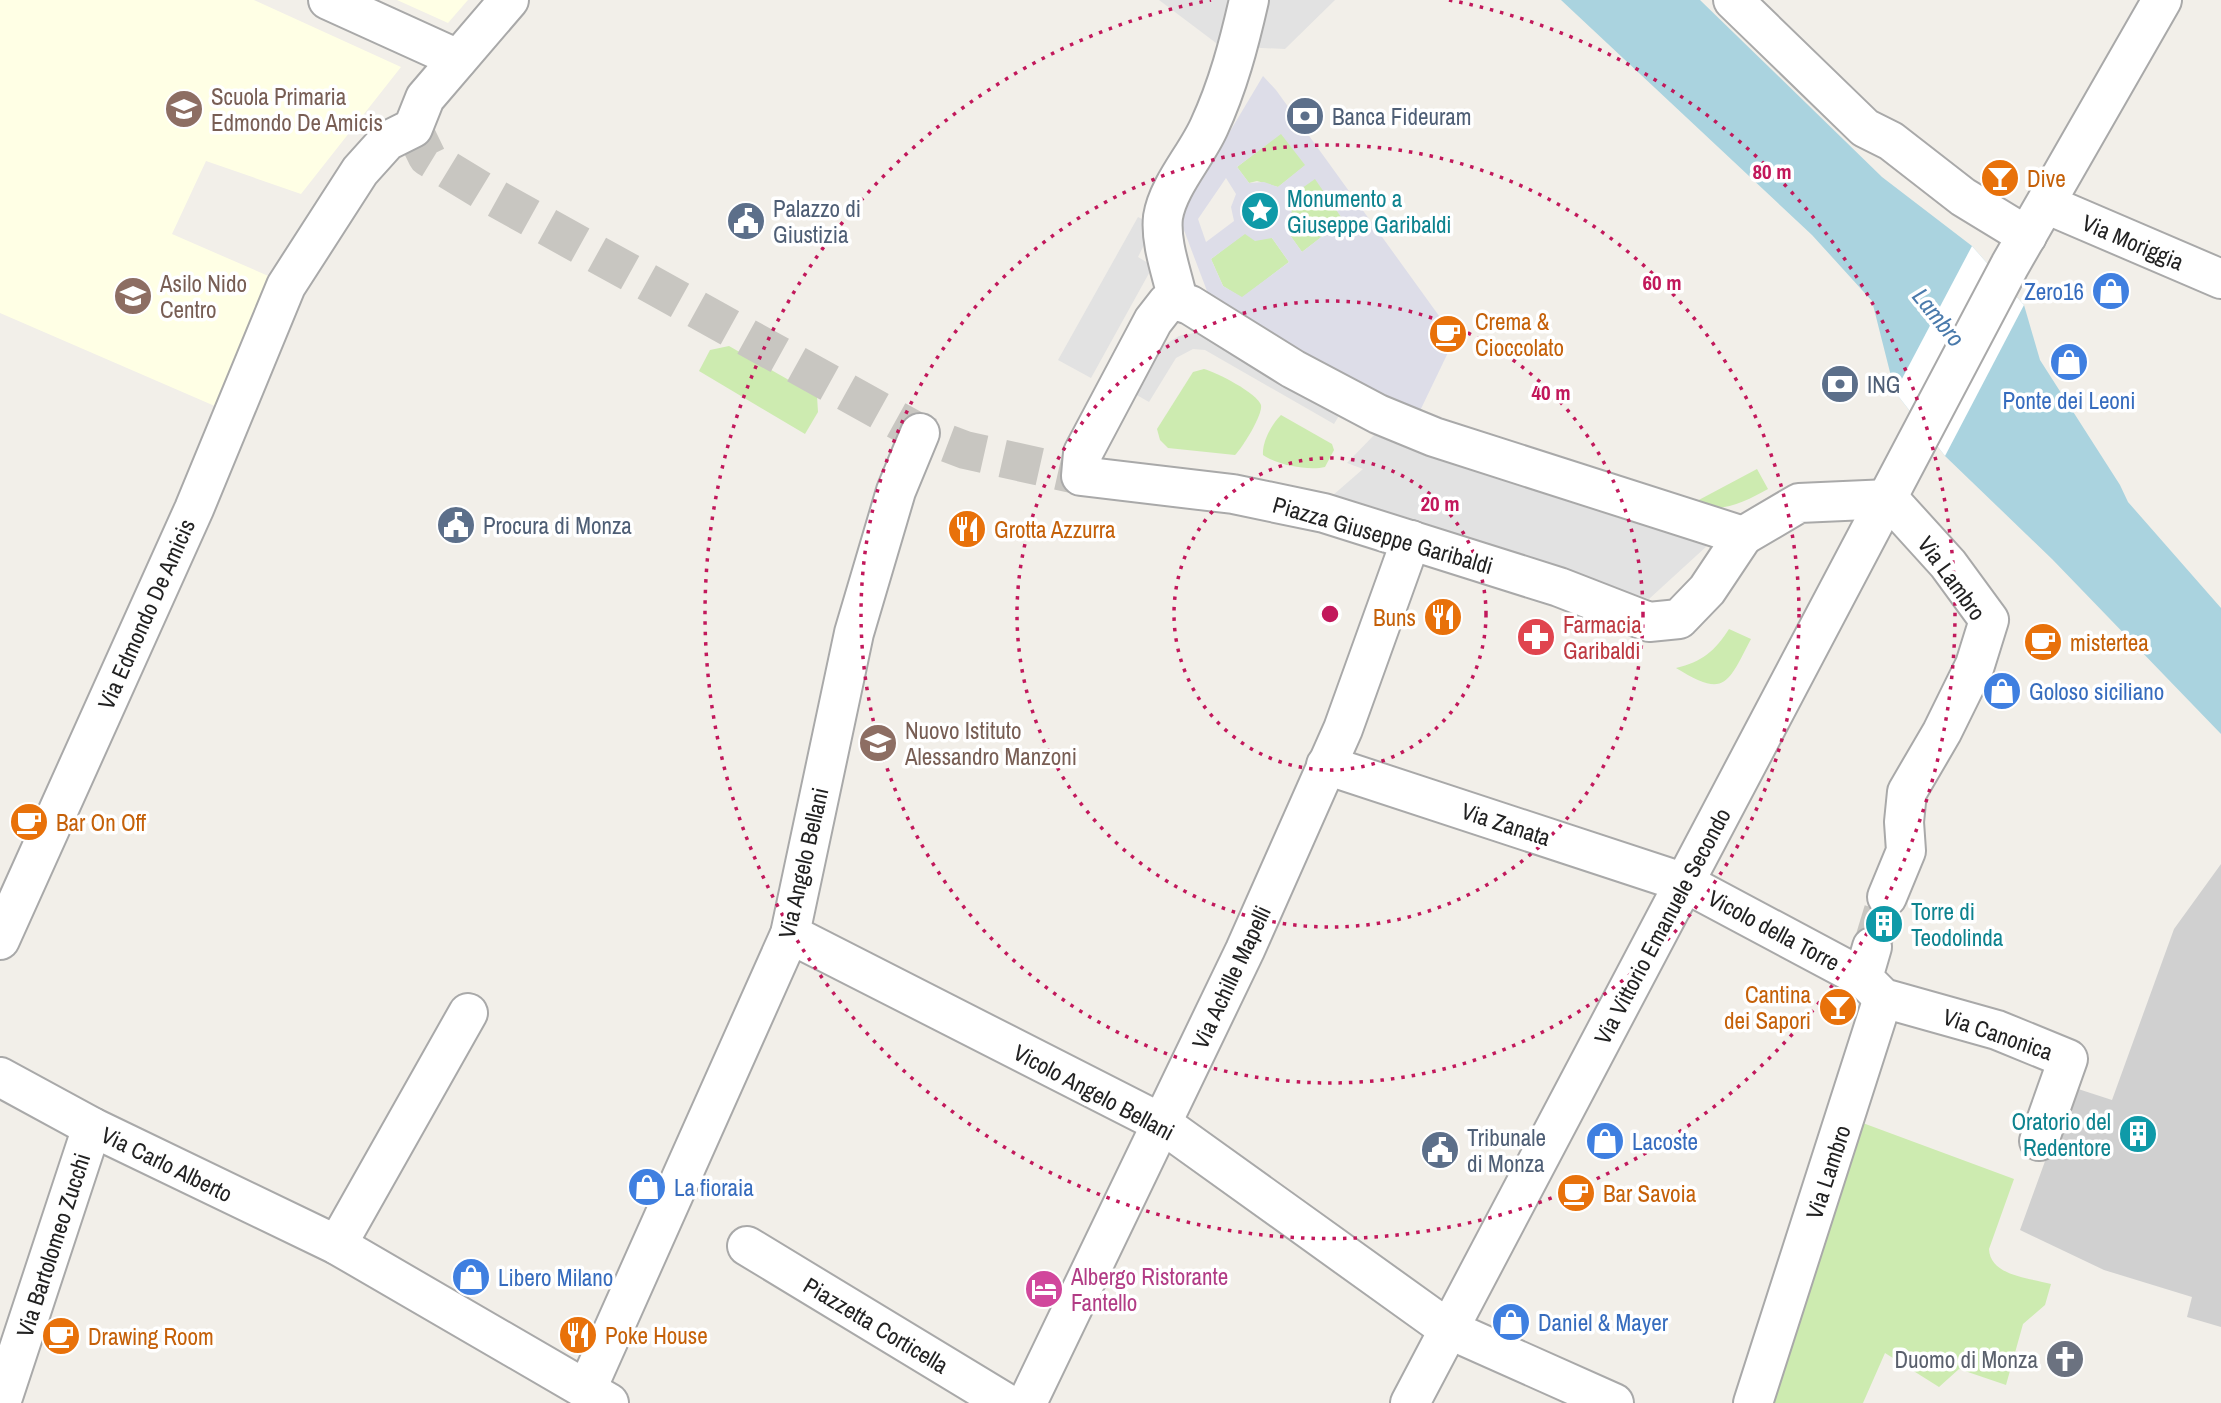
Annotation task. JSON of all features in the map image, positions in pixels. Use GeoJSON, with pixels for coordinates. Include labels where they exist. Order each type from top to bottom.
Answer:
{"type":"FeatureCollection","features":[{"type":"Feature","properties":{"kind":"street"},"geometry":{"type":"LineString","coordinates":[[328,0],[458,59],[509,0]]}},
{"type":"Feature","properties":{"kind":"street"},"geometry":{"type":"LineString","coordinates":[[1249,0],[1237,52],[1209,127],[1166,203],[1164,238],[1178,301],[1190,304],[1293,369],[1378,414],[1434,437],[1743,536]]}},
{"type":"Feature","properties":{"kind":"street"},"geometry":{"type":"LineString","coordinates":[[1734,0],[1865,128],[1891,141],[1963,197],[2019,251],[2162,0]]}},
{"type":"Feature","properties":{"kind":"street","name":"Via Edmondo De Amicis"},"geometry":{"type":"LineString","coordinates":[[0,940],[194,509],[286,286],[360,171],[387,141],[413,128],[425,98],[458,59]]}},
{"type":"Feature","properties":{"kind":"street","name":"Via Moriggia"},"geometry":{"type":"LineString","coordinates":[[2046,204],[2221,279]]}},
{"type":"Feature","properties":{"kind":"street","name":"Via Vittorio Emanuele Secondo"},"geometry":{"type":"LineString","coordinates":[[1409,1403],[2019,251]]}},
{"type":"Feature","properties":{"kind":"street","name":"Piazza Giuseppe Garibaldi"},"geometry":{"type":"LineString","coordinates":[[1178,301],[1167,303],[1153,321],[1083,453],[1081,476],[1233,494],[1324,513],[1559,587],[1649,622],[1679,619],[1706,590],[1743,536],[1800,503],[1889,499]]}},
{"type":"Feature","properties":{"kind":"street","name":"Via Angelo Bellani"},"geometry":{"type":"LineString","coordinates":[[597,1397],[790,934],[854,633],[897,491],[920,433]]}},
{"type":"Feature","properties":{"kind":"street","name":"Via Lambro"},"geometry":{"type":"LineString","coordinates":[[1887,897],[1906,852],[1904,822],[1907,792],[1942,732],[1975,665],[1989,620],[1948,564],[1889,499]]}},
{"type":"Feature","properties":{"kind":"street","name":"Via Achille Mapelli"},"geometry":{"type":"LineString","coordinates":[[1027,1403],[1245,950],[1326,765],[1411,541]]}},
{"type":"Feature","properties":{"kind":"street","name":"Via Zanata"},"geometry":{"type":"LineString","coordinates":[[1326,765],[1685,883]]}},
{"type":"Feature","properties":{"kind":"street","name":"Vicolo della Torre"},"geometry":{"type":"LineString","coordinates":[[1685,883],[1873,974]]}},
{"type":"Feature","properties":{"kind":"street","name":"Vicolo Angelo Bellani"},"geometry":{"type":"LineString","coordinates":[[790,934],[1161,1123],[1448,1329],[1614,1403]]}},
{"type":"Feature","properties":{"kind":"street","name":"Via Lambro"},"geometry":{"type":"LineString","coordinates":[[1753,1403],[1873,974]]}},
{"type":"Feature","properties":{"kind":"street","name":"Via Canonica"},"geometry":{"type":"LineString","coordinates":[[1873,974],[2068,1059],[2039,1141]]}},
{"type":"Feature","properties":{"kind":"street"},"geometry":{"type":"LineString","coordinates":[[337,1245],[468,1013]]}},
{"type":"Feature","properties":{"kind":"street","name":"Via Carlo Alberto"},"geometry":{"type":"LineString","coordinates":[[0,1077],[92,1128],[337,1245],[597,1397]]}},
{"type":"Feature","properties":{"kind":"street","name":"Via Bartolomeo Zucchi"},"geometry":{"type":"LineString","coordinates":[[1,1403],[92,1128]]}},
{"type":"Feature","properties":{"kind":"street","name":"Piazzetta Corticella"},"geometry":{"type":"LineString","coordinates":[[747,1246],[1006,1403]]}},
{"type":"Feature","properties":{"kind":"shaded area","name":"Scuola Primaria Edmondo De Amicis"},"geometry":{"type":"Polygon","coordinates":[[[0,0],[254,0],[401,67],[301,194],[206,161],[172,234],[273,278],[217,407],[0,313],[0,0]]]}},
{"type":"Feature","properties":{"kind":"shaded area"},"geometry":{"type":"Polygon","coordinates":[[[397,0],[468,0],[448,23],[397,0]]]}},
{"type":"Feature","properties":{"kind":"shaded area"},"geometry":{"type":"Polygon","coordinates":[[[1159,0],[1335,0],[1285,49],[1220,46],[1159,0]]]}},
{"type":"Feature","properties":{"kind":"shaded area"},"geometry":{"type":"Polygon","coordinates":[[[1263,76],[1276,90],[1455,338],[1418,415],[1384,400],[1210,299],[1179,217],[1263,76]],[[1281,134],[1237,167],[1249,183],[1264,182],[1278,187],[1305,165],[1281,134]],[[1226,178],[1198,219],[1206,242],[1234,221],[1231,207],[1236,194],[1226,178]],[[1315,179],[1288,198],[1292,211],[1285,228],[1302,252],[1343,220],[1315,179]],[[1245,234],[1211,259],[1223,286],[1242,297],[1289,262],[1272,238],[1255,241],[1245,234]]]}},
{"type":"Feature","properties":{"kind":"shaded area"},"geometry":{"type":"Polygon","coordinates":[[[1138,217],[1154,225],[1138,257],[1153,266],[1091,378],[1058,360],[1138,217]]]}},
{"type":"Feature","properties":{"kind":"shaded area"},"geometry":{"type":"Polygon","coordinates":[[[1194,333],[1211,335],[1343,409],[1334,424],[1205,350],[1193,349],[1176,358],[1149,402],[1135,394],[1164,345],[1179,336],[1194,333]]]}},
{"type":"Feature","properties":{"kind":"shaded area"},"geometry":{"type":"Polygon","coordinates":[[[1376,433],[1708,545],[1649,599],[1332,496],[1363,469],[1347,463],[1376,433]]]}},
{"type":"Feature","properties":{"kind":"shaded area","name":"Oratorio del Redentore"},"geometry":{"type":"Polygon","coordinates":[[[2221,864],[2221,1327],[2187,1317],[2192,1297],[2104,1270],[2020,1230],[2072,1087],[2112,1100],[2174,929],[2221,864]]]}},
{"type":"Feature","properties":{"kind":"green space"},"geometry":{"type":"Polygon","coordinates":[[[1281,133],[1306,165],[1278,187],[1257,181],[1249,183],[1237,167],[1281,133]]]}},
{"type":"Feature","properties":{"kind":"green space"},"geometry":{"type":"Polygon","coordinates":[[[1315,178],[1344,220],[1302,252],[1284,227],[1289,221],[1288,198],[1315,178]]]}},
{"type":"Feature","properties":{"kind":"green space"},"geometry":{"type":"Polygon","coordinates":[[[1245,233],[1272,238],[1289,262],[1242,298],[1223,286],[1211,259],[1245,233]]]}},
{"type":"Feature","properties":{"kind":"green space"},"geometry":{"type":"Polygon","coordinates":[[[729,346],[817,396],[818,412],[805,434],[699,371],[710,350],[729,346]]]}},
{"type":"Feature","properties":{"kind":"green space"},"geometry":{"type":"Polygon","coordinates":[[[1204,369],[1244,389],[1261,405],[1247,439],[1235,455],[1168,448],[1160,440],[1157,429],[1193,372],[1204,369]]]}},
{"type":"Feature","properties":{"kind":"green space"},"geometry":{"type":"Polygon","coordinates":[[[1281,415],[1332,444],[1334,450],[1325,467],[1293,466],[1263,455],[1268,434],[1281,415]]]}},
{"type":"Feature","properties":{"kind":"green space"},"geometry":{"type":"Polygon","coordinates":[[[1757,469],[1768,489],[1760,494],[1723,507],[1713,508],[1695,502],[1757,469]]]}},
{"type":"Feature","properties":{"kind":"green space"},"geometry":{"type":"Polygon","coordinates":[[[1729,629],[1751,639],[1736,667],[1723,682],[1705,683],[1676,668],[1707,654],[1729,629]]]}},
{"type":"Feature","properties":{"kind":"green space"},"geometry":{"type":"Polygon","coordinates":[[[1852,1119],[2014,1179],[1989,1249],[1991,1258],[1996,1265],[2012,1274],[2051,1284],[2045,1305],[2023,1324],[2006,1385],[1959,1369],[1939,1387],[1885,1353],[1863,1403],[1763,1403],[1852,1119]]]}},
{"type":"Feature","properties":{"kind":"water","name":"Lambro"},"geometry":{"type":"Polygon","coordinates":[[[1561,0],[1700,0],[1882,177],[1972,246],[2024,305],[2040,360],[2120,485],[2128,502],[2221,608],[2221,734],[2052,559],[1945,456],[1895,392],[1872,301],[1812,235],[1561,0]]]}},
{"type":"Feature","properties":{"kind":"pier","name":"Ponte dei Leoni"},"geometry":{"type":"Polygon","coordinates":[[[1972,246],[2024,305],[1945,456],[1895,392],[1972,246]]]}},
{"type":"Feature","properties":{"kind":"tunnel"},"geometry":{"type":"LineString","coordinates":[[413,128],[427,157],[486,193],[920,433],[965,450],[1081,476]]}},
{"type":"Feature","properties":{"kind":"tunnel"},"geometry":{"type":"LineString","coordinates":[[1872,947],[1887,897]]}},
{"type":"Feature","properties":{"kind":"place","name":"Scuola Primaria Edmondo De Amicis"},"geometry":{"type":"Point","coordinates":[184,109]}},
{"type":"Feature","properties":{"kind":"place","name":"Banca Fideuram"},"geometry":{"type":"Point","coordinates":[1305,116]}},
{"type":"Feature","properties":{"kind":"place","name":"Dive"},"geometry":{"type":"Point","coordinates":[2000,178]}},
{"type":"Feature","properties":{"kind":"place","name":"Monumento a Giuseppe Garibaldi"},"geometry":{"type":"Point","coordinates":[1260,211]}},
{"type":"Feature","properties":{"kind":"place","name":"Palazzo di Giustizia"},"geometry":{"type":"Point","coordinates":[746,221]}},
{"type":"Feature","properties":{"kind":"place","name":"Zero16"},"geometry":{"type":"Point","coordinates":[2111,291]}},
{"type":"Feature","properties":{"kind":"place","name":"Asilo Nido Centro"},"geometry":{"type":"Point","coordinates":[133,296]}},
{"type":"Feature","properties":{"kind":"place","name":"Crema & Cioccolato"},"geometry":{"type":"Point","coordinates":[1448,334]}},
{"type":"Feature","properties":{"kind":"place","name":"Ponte dei Leoni"},"geometry":{"type":"Point","coordinates":[2069,362]}},
{"type":"Feature","properties":{"kind":"place","name":"ING"},"geometry":{"type":"Point","coordinates":[1840,384]}},
{"type":"Feature","properties":{"kind":"place","name":"Procura di Monza"},"geometry":{"type":"Point","coordinates":[456,525]}},
{"type":"Feature","properties":{"kind":"place","name":"Grotta Azzurra"},"geometry":{"type":"Point","coordinates":[967,529]}},
{"type":"Feature","properties":{"kind":"place","name":"Buns"},"geometry":{"type":"Point","coordinates":[1443,617]}},
{"type":"Feature","properties":{"kind":"place","name":"Farmacia Garibaldi"},"geometry":{"type":"Point","coordinates":[1536,637]}},
{"type":"Feature","properties":{"kind":"place","name":"mistertea"},"geometry":{"type":"Point","coordinates":[2043,642]}},
{"type":"Feature","properties":{"kind":"place","name":"Goloso siciliano"},"geometry":{"type":"Point","coordinates":[2002,691]}},
{"type":"Feature","properties":{"kind":"place","name":"Nuovo Istituto Alessandro Manzoni"},"geometry":{"type":"Point","coordinates":[878,743]}},
{"type":"Feature","properties":{"kind":"place","name":"Bar On Off"},"geometry":{"type":"Point","coordinates":[29,822]}},
{"type":"Feature","properties":{"kind":"place","name":"Torre di Teodolinda"},"geometry":{"type":"Point","coordinates":[1884,924]}},
{"type":"Feature","properties":{"kind":"place","name":"Cantina dei Sapori"},"geometry":{"type":"Point","coordinates":[1838,1007]}},
{"type":"Feature","properties":{"kind":"place","name":"Oratorio del Redentore"},"geometry":{"type":"Point","coordinates":[2138,1134]}},
{"type":"Feature","properties":{"kind":"place","name":"Lacoste"},"geometry":{"type":"Point","coordinates":[1605,1141]}},
{"type":"Feature","properties":{"kind":"place","name":"Tribunale di Monza"},"geometry":{"type":"Point","coordinates":[1440,1150]}},
{"type":"Feature","properties":{"kind":"place","name":"La fioraia"},"geometry":{"type":"Point","coordinates":[647,1187]}},
{"type":"Feature","properties":{"kind":"place","name":"Bar Savoia"},"geometry":{"type":"Point","coordinates":[1576,1193]}},
{"type":"Feature","properties":{"kind":"place","name":"Libero Milano"},"geometry":{"type":"Point","coordinates":[471,1277]}},
{"type":"Feature","properties":{"kind":"place","name":"Albergo Ristorante Fantello"},"geometry":{"type":"Point","coordinates":[1044,1289]}},
{"type":"Feature","properties":{"kind":"place","name":"Daniel & Mayer"},"geometry":{"type":"Point","coordinates":[1511,1322]}},
{"type":"Feature","properties":{"kind":"place","name":"Poke House"},"geometry":{"type":"Point","coordinates":[578,1335]}},
{"type":"Feature","properties":{"kind":"place","name":"Drawing Room"},"geometry":{"type":"Point","coordinates":[61,1336]}},
{"type":"Feature","properties":{"kind":"place","name":"Duomo di Monza"},"geometry":{"type":"Point","coordinates":[2065,1359]}}]}
